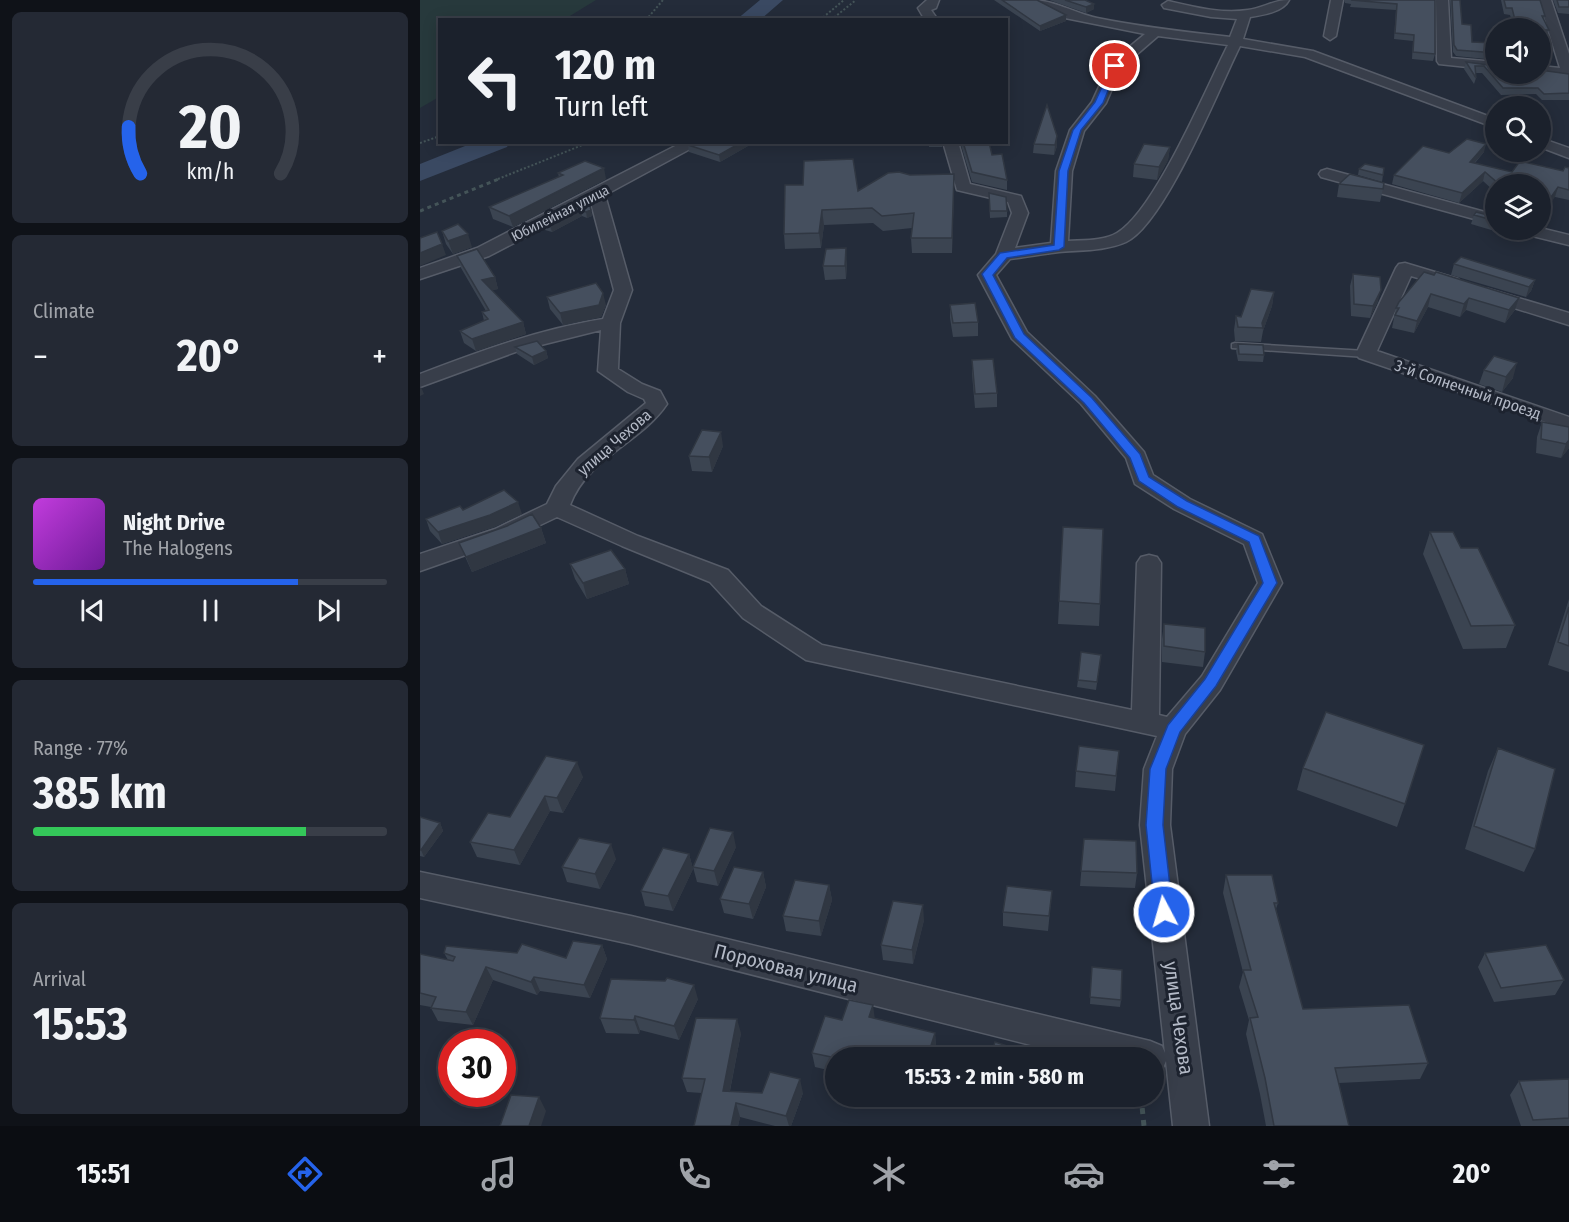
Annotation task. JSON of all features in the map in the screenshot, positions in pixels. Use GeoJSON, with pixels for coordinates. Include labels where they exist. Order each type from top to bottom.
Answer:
{"type":"FeatureCollection","features":[{"type":"Feature","properties":{"kind":"street"},"geometry":{"type":"LineString","coordinates":[[931,18],[924,8],[932,5],[933,0]]}},
{"type":"Feature","properties":{"kind":"street"},"geometry":{"type":"LineString","coordinates":[[1036,0],[1069,15],[1155,33],[1268,46],[1317,57],[1485,120]]}},
{"type":"Feature","properties":{"kind":"street"},"geometry":{"type":"LineString","coordinates":[[1168,5],[1196,11],[1245,14],[1255,13],[1282,3],[1283,0]]}},
{"type":"Feature","properties":{"kind":"street"},"geometry":{"type":"LineString","coordinates":[[1330,36],[1337,0]]}},
{"type":"Feature","properties":{"kind":"street"},"geometry":{"type":"LineString","coordinates":[[1442,0],[1444,61],[1485,65]]}},
{"type":"Feature","properties":{"kind":"street"},"geometry":{"type":"LineString","coordinates":[[1545,0],[1568,73],[1551,71]]}},
{"type":"Feature","properties":{"kind":"street"},"geometry":{"type":"LineString","coordinates":[[951,144],[963,188],[1015,199],[1020,213],[1004,255],[1093,244],[1123,237],[1141,222],[1157,198],[1235,43],[1245,14]]}},
{"type":"Feature","properties":{"kind":"street"},"geometry":{"type":"LineString","coordinates":[[1059,247],[1064,171],[1077,130],[1099,103],[1115,66],[1155,33]]}},
{"type":"Feature","properties":{"kind":"street","name":"Юбилейная улица"},"geometry":{"type":"LineString","coordinates":[[420,274],[483,252],[692,144]]}},
{"type":"Feature","properties":{"kind":"street"},"geometry":{"type":"LineString","coordinates":[[1551,146],[1569,153]]}},
{"type":"Feature","properties":{"kind":"street"},"geometry":{"type":"LineString","coordinates":[[1327,174],[1485,217]]}},
{"type":"Feature","properties":{"kind":"street","name":"улица Чехова"},"geometry":{"type":"LineString","coordinates":[[557,508],[561,492],[588,462],[646,416],[657,404],[653,395],[634,388],[608,371],[612,323],[623,290],[597,194]]}},
{"type":"Feature","properties":{"kind":"street"},"geometry":{"type":"LineString","coordinates":[[1551,235],[1569,240]]}},
{"type":"Feature","properties":{"kind":"street","name":"улица Чехова"},"geometry":{"type":"LineString","coordinates":[[1004,255],[987,274],[1019,336],[1088,400],[1136,457],[1143,479],[1182,504],[1254,539],[1270,583],[1211,682],[1159,726]]}},
{"type":"Feature","properties":{"kind":"street"},"geometry":{"type":"LineString","coordinates":[[1366,354],[1405,268],[1569,319]]}},
{"type":"Feature","properties":{"kind":"street"},"geometry":{"type":"LineString","coordinates":[[420,381],[526,343],[584,327],[612,323]]}},
{"type":"Feature","properties":{"kind":"street","name":"3-й Солнечный проезд"},"geometry":{"type":"LineString","coordinates":[[1366,354],[1569,424]]}},
{"type":"Feature","properties":{"kind":"street"},"geometry":{"type":"LineString","coordinates":[[420,563],[503,534],[557,508],[630,541],[719,576],[752,612],[815,653],[1159,726]]}},
{"type":"Feature","properties":{"kind":"street","name":"улица Чехова"},"geometry":{"type":"LineString","coordinates":[[1149,563],[1159,726],[1155,825],[1164,912],[1163,1047]]}},
{"type":"Feature","properties":{"kind":"street","name":"Пороховая улица"},"geometry":{"type":"LineString","coordinates":[[420,886],[631,930],[1110,1047]]}},
{"type":"Feature","properties":{"kind":"street","name":"улица Чехова"},"geometry":{"type":"LineString","coordinates":[[1164,1062],[1191,1126]]}},
{"type":"Feature","properties":{"kind":"lane"},"geometry":{"type":"LineString","coordinates":[[1235,346],[1366,354]]}},
{"type":"Feature","properties":{"kind":"path"},"geometry":{"type":"LineString","coordinates":[[648,18],[663,0]]}},
{"type":"Feature","properties":{"kind":"path"},"geometry":{"type":"LineString","coordinates":[[822,18],[844,0]]}},
{"type":"Feature","properties":{"kind":"path"},"geometry":{"type":"LineString","coordinates":[[834,18],[856,0]]}},
{"type":"Feature","properties":{"kind":"path"},"geometry":{"type":"LineString","coordinates":[[420,143],[438,137]]}},
{"type":"Feature","properties":{"kind":"path"},"geometry":{"type":"LineString","coordinates":[[420,211],[585,144]]}},
{"type":"Feature","properties":{"kind":"path"},"geometry":{"type":"LineString","coordinates":[[1143,1107],[1144,1126]]}},
{"type":"Feature","properties":{"kind":"shaded area"},"geometry":{"type":"Polygon","coordinates":[[[420,0],[596,0],[567,18],[438,18],[438,98],[420,108],[420,0]]]}},
{"type":"Feature","properties":{"kind":"building"},"geometry":{"type":"Polygon","coordinates":[[[1002,0],[1037,0],[1066,15],[1040,26],[1002,0]]]}},
{"type":"Feature","properties":{"kind":"building"},"geometry":{"type":"Polygon","coordinates":[[[1065,0],[1085,0],[1094,4],[1086,7],[1065,0]]]}},
{"type":"Feature","properties":{"kind":"building"},"geometry":{"type":"Polygon","coordinates":[[[1351,0],[1435,0],[1435,54],[1413,52],[1414,35],[1395,33],[1397,4],[1351,0]]]}},
{"type":"Feature","properties":{"kind":"building"},"geometry":{"type":"Polygon","coordinates":[[[1452,0],[1460,0],[1462,24],[1471,25],[1472,42],[1485,43],[1485,52],[1457,50],[1454,45],[1452,0]]]}},
{"type":"Feature","properties":{"kind":"building"},"geometry":{"type":"Polygon","coordinates":[[[1504,0],[1540,0],[1545,16],[1542,16],[1543,18],[1514,18],[1512,8],[1506,8],[1504,0]]]}},
{"type":"Feature","properties":{"kind":"building"},"geometry":{"type":"Polygon","coordinates":[[[1557,0],[1569,0],[1569,7],[1559,7],[1557,0]]]}},
{"type":"Feature","properties":{"kind":"building"},"geometry":{"type":"Polygon","coordinates":[[[1466,62],[1485,65],[1485,67],[1475,66],[1476,78],[1466,62]]]}},
{"type":"Feature","properties":{"kind":"building"},"geometry":{"type":"Polygon","coordinates":[[[1551,72],[1569,74],[1569,93],[1544,94],[1538,88],[1503,88],[1500,84],[1551,84],[1551,72]]]}},
{"type":"Feature","properties":{"kind":"building"},"geometry":{"type":"Polygon","coordinates":[[[1047,105],[1057,136],[1055,145],[1034,144],[1047,105]]]}},
{"type":"Feature","properties":{"kind":"building"},"geometry":{"type":"Polygon","coordinates":[[[1467,139],[1485,144],[1470,162],[1512,172],[1519,162],[1563,171],[1565,167],[1569,168],[1569,190],[1558,187],[1551,197],[1551,174],[1487,174],[1485,172],[1462,193],[1394,175],[1423,146],[1449,153],[1467,139]]]}},
{"type":"Feature","properties":{"kind":"building"},"geometry":{"type":"Polygon","coordinates":[[[690,144],[738,144],[719,155],[688,145],[690,144]]]}},
{"type":"Feature","properties":{"kind":"building"},"geometry":{"type":"Polygon","coordinates":[[[964,144],[989,144],[992,155],[1002,154],[1007,180],[972,172],[964,144]]]}},
{"type":"Feature","properties":{"kind":"building"},"geometry":{"type":"Polygon","coordinates":[[[1144,144],[1170,147],[1159,167],[1134,164],[1144,144]]]}},
{"type":"Feature","properties":{"kind":"building"},"geometry":{"type":"Polygon","coordinates":[[[853,159],[858,191],[888,173],[954,174],[952,238],[911,238],[914,213],[882,216],[872,208],[822,210],[819,233],[784,234],[785,185],[803,185],[804,161],[853,159]]]}},
{"type":"Feature","properties":{"kind":"building"},"geometry":{"type":"Polygon","coordinates":[[[585,161],[604,168],[509,216],[489,207],[563,175],[558,173],[585,161]]]}},
{"type":"Feature","properties":{"kind":"building"},"geometry":{"type":"Polygon","coordinates":[[[1365,164],[1384,168],[1383,175],[1359,169],[1365,164]]]}},
{"type":"Feature","properties":{"kind":"building"},"geometry":{"type":"Polygon","coordinates":[[[1350,174],[1384,183],[1383,189],[1339,184],[1350,174]]]}},
{"type":"Feature","properties":{"kind":"building"},"geometry":{"type":"Polygon","coordinates":[[[989,193],[1006,197],[1007,211],[990,211],[989,193]]]}},
{"type":"Feature","properties":{"kind":"building"},"geometry":{"type":"Polygon","coordinates":[[[588,200],[591,210],[586,212],[580,210],[550,226],[543,223],[588,200]]]}},
{"type":"Feature","properties":{"kind":"building"},"geometry":{"type":"Polygon","coordinates":[[[1476,212],[1485,214],[1485,218],[1474,215],[1476,212]]]}},
{"type":"Feature","properties":{"kind":"building"},"geometry":{"type":"Polygon","coordinates":[[[458,224],[468,234],[448,241],[442,231],[458,224]]]}},
{"type":"Feature","properties":{"kind":"building"},"geometry":{"type":"Polygon","coordinates":[[[437,232],[442,244],[420,253],[420,238],[437,232]]]}},
{"type":"Feature","properties":{"kind":"building"},"geometry":{"type":"Polygon","coordinates":[[[846,248],[845,266],[823,266],[826,249],[846,248]]]}},
{"type":"Feature","properties":{"kind":"building"},"geometry":{"type":"Polygon","coordinates":[[[477,249],[495,277],[482,280],[523,322],[472,339],[460,331],[488,319],[482,312],[489,310],[457,256],[477,249]]]}},
{"type":"Feature","properties":{"kind":"building"},"geometry":{"type":"Polygon","coordinates":[[[1461,257],[1535,280],[1529,287],[1454,264],[1461,257]]]}},
{"type":"Feature","properties":{"kind":"building"},"geometry":{"type":"Polygon","coordinates":[[[1424,272],[1434,275],[1436,272],[1519,298],[1509,310],[1469,298],[1464,304],[1431,294],[1417,321],[1395,315],[1399,302],[1424,272]]]}},
{"type":"Feature","properties":{"kind":"building"},"geometry":{"type":"Polygon","coordinates":[[[1353,274],[1380,277],[1381,290],[1373,306],[1354,304],[1353,274]]]}},
{"type":"Feature","properties":{"kind":"building"},"geometry":{"type":"Polygon","coordinates":[[[596,283],[603,293],[599,305],[560,313],[547,297],[596,283]]]}},
{"type":"Feature","properties":{"kind":"building"},"geometry":{"type":"Polygon","coordinates":[[[1251,289],[1274,292],[1262,323],[1263,328],[1238,327],[1236,316],[1241,317],[1251,289]]]}},
{"type":"Feature","properties":{"kind":"building"},"geometry":{"type":"Polygon","coordinates":[[[975,303],[978,322],[953,323],[950,305],[975,303]]]}},
{"type":"Feature","properties":{"kind":"building"},"geometry":{"type":"Polygon","coordinates":[[[537,341],[546,351],[532,357],[515,347],[537,341]]]}},
{"type":"Feature","properties":{"kind":"building"},"geometry":{"type":"Polygon","coordinates":[[[1238,344],[1263,345],[1264,355],[1239,354],[1238,344]]]}},
{"type":"Feature","properties":{"kind":"building"},"geometry":{"type":"Polygon","coordinates":[[[1494,356],[1517,363],[1506,377],[1484,370],[1494,356]]]}},
{"type":"Feature","properties":{"kind":"building"},"geometry":{"type":"Polygon","coordinates":[[[993,359],[997,393],[975,394],[972,360],[993,359]]]}},
{"type":"Feature","properties":{"kind":"building"},"geometry":{"type":"Polygon","coordinates":[[[1542,422],[1569,427],[1569,440],[1566,444],[1541,439],[1542,422]]]}},
{"type":"Feature","properties":{"kind":"building"},"geometry":{"type":"Polygon","coordinates":[[[702,430],[721,432],[709,457],[689,456],[702,430]]]}},
{"type":"Feature","properties":{"kind":"building"},"geometry":{"type":"Polygon","coordinates":[[[504,490],[518,502],[490,515],[438,532],[426,519],[460,506],[463,510],[504,490]]]}},
{"type":"Feature","properties":{"kind":"building"},"geometry":{"type":"Polygon","coordinates":[[[532,514],[541,528],[466,557],[459,543],[507,526],[532,514]]]}},
{"type":"Feature","properties":{"kind":"building"},"geometry":{"type":"Polygon","coordinates":[[[1063,527],[1103,529],[1100,604],[1059,601],[1063,527]]]}},
{"type":"Feature","properties":{"kind":"building"},"geometry":{"type":"Polygon","coordinates":[[[1430,532],[1453,532],[1461,548],[1478,548],[1515,625],[1471,626],[1430,532]]]}},
{"type":"Feature","properties":{"kind":"building"},"geometry":{"type":"Polygon","coordinates":[[[611,550],[625,569],[583,583],[570,564],[611,550]]]}},
{"type":"Feature","properties":{"kind":"building"},"geometry":{"type":"Polygon","coordinates":[[[1569,607],[1569,646],[1558,642],[1569,607]]]}},
{"type":"Feature","properties":{"kind":"building"},"geometry":{"type":"Polygon","coordinates":[[[1164,624],[1205,628],[1205,652],[1164,646],[1164,624]]]}},
{"type":"Feature","properties":{"kind":"building"},"geometry":{"type":"Polygon","coordinates":[[[1081,652],[1101,655],[1097,682],[1078,680],[1081,652]]]}},
{"type":"Feature","properties":{"kind":"building"},"geometry":{"type":"Polygon","coordinates":[[[1326,712],[1424,745],[1405,804],[1303,768],[1326,712]]]}},
{"type":"Feature","properties":{"kind":"building"},"geometry":{"type":"Polygon","coordinates":[[[1079,746],[1119,751],[1116,776],[1076,771],[1079,746]]]}},
{"type":"Feature","properties":{"kind":"building"},"geometry":{"type":"Polygon","coordinates":[[[1498,748],[1555,769],[1535,849],[1474,826],[1498,748]]]}},
{"type":"Feature","properties":{"kind":"building"},"geometry":{"type":"Polygon","coordinates":[[[546,756],[577,762],[557,798],[545,796],[514,850],[470,842],[488,813],[510,817],[546,756]]]}},
{"type":"Feature","properties":{"kind":"building"},"geometry":{"type":"Polygon","coordinates":[[[420,817],[440,823],[421,850],[420,850],[420,817]]]}},
{"type":"Feature","properties":{"kind":"building"},"geometry":{"type":"Polygon","coordinates":[[[710,828],[733,832],[714,871],[693,867],[710,828]]]}},
{"type":"Feature","properties":{"kind":"building"},"geometry":{"type":"Polygon","coordinates":[[[579,838],[611,844],[595,874],[562,867],[579,838]]]}},
{"type":"Feature","properties":{"kind":"building"},"geometry":{"type":"Polygon","coordinates":[[[1084,839],[1136,841],[1137,873],[1081,871],[1084,839]]]}},
{"type":"Feature","properties":{"kind":"building"},"geometry":{"type":"Polygon","coordinates":[[[663,848],[689,854],[668,896],[641,891],[663,848]]]}},
{"type":"Feature","properties":{"kind":"building"},"geometry":{"type":"Polygon","coordinates":[[[734,867],[763,872],[749,904],[720,899],[734,867]]]}},
{"type":"Feature","properties":{"kind":"building"},"geometry":{"type":"Polygon","coordinates":[[[1226,875],[1272,875],[1278,903],[1274,903],[1303,1009],[1409,1005],[1428,1063],[1335,1068],[1349,1126],[1274,1126],[1250,1018],[1258,1017],[1243,970],[1251,970],[1226,875]]]}},
{"type":"Feature","properties":{"kind":"building"},"geometry":{"type":"Polygon","coordinates":[[[795,880],[829,885],[819,921],[783,916],[795,880]]]}},
{"type":"Feature","properties":{"kind":"building"},"geometry":{"type":"Polygon","coordinates":[[[1007,886],[1052,891],[1049,916],[1003,912],[1007,886]]]}},
{"type":"Feature","properties":{"kind":"building"},"geometry":{"type":"Polygon","coordinates":[[[893,901],[923,905],[912,950],[881,945],[893,901]]]}},
{"type":"Feature","properties":{"kind":"building"},"geometry":{"type":"Polygon","coordinates":[[[573,941],[602,945],[584,985],[534,977],[531,982],[486,967],[466,1012],[431,1008],[436,997],[420,993],[420,954],[453,961],[455,957],[444,953],[446,946],[517,953],[522,944],[566,958],[573,941]]]}},
{"type":"Feature","properties":{"kind":"building"},"geometry":{"type":"Polygon","coordinates":[[[1546,945],[1564,980],[1501,988],[1485,953],[1546,945]]]}},
{"type":"Feature","properties":{"kind":"building"},"geometry":{"type":"Polygon","coordinates":[[[1092,967],[1122,970],[1121,1000],[1090,997],[1092,967]]]}},
{"type":"Feature","properties":{"kind":"building"},"geometry":{"type":"Polygon","coordinates":[[[667,978],[694,985],[674,1026],[635,1016],[634,1020],[600,1018],[611,979],[665,981],[667,978]]]}},
{"type":"Feature","properties":{"kind":"building"},"geometry":{"type":"Polygon","coordinates":[[[849,1000],[873,1005],[869,1017],[935,1033],[931,1047],[825,1047],[825,1056],[812,1053],[825,1016],[842,1020],[849,1000]]]}},
{"type":"Feature","properties":{"kind":"building"},"geometry":{"type":"Polygon","coordinates":[[[696,1018],[737,1019],[723,1091],[762,1093],[770,1072],[800,1079],[786,1116],[736,1103],[731,1126],[694,1126],[705,1079],[682,1078],[696,1018]]]}},
{"type":"Feature","properties":{"kind":"building"},"geometry":{"type":"Polygon","coordinates":[[[995,1042],[1010,1047],[993,1047],[995,1042]]]}},
{"type":"Feature","properties":{"kind":"building"},"geometry":{"type":"Polygon","coordinates":[[[1569,1079],[1569,1118],[1533,1120],[1519,1081],[1569,1079]]]}},
{"type":"Feature","properties":{"kind":"building"},"geometry":{"type":"Polygon","coordinates":[[[516,1095],[539,1097],[529,1126],[500,1126],[507,1107],[516,1107],[516,1095]]]}},
{"type":"Feature","properties":{"kind":"waterway"},"geometry":{"type":"LineString","coordinates":[[749,18],[773,0]]}},
{"type":"Feature","properties":{"kind":"waterway"},"geometry":{"type":"LineString","coordinates":[[420,173],[493,144]]}},
{"type":"Feature","properties":{"kind":"route"},"geometry":{"type":"LineString","coordinates":[[1115,66],[1099,103],[1077,130],[1064,171],[1059,247],[1004,255],[987,274],[1019,336],[1088,400],[1136,457],[1143,479],[1182,504],[1254,539],[1270,583],[1211,682],[1173,729],[1158,769],[1155,825],[1164,912]]}}]}
